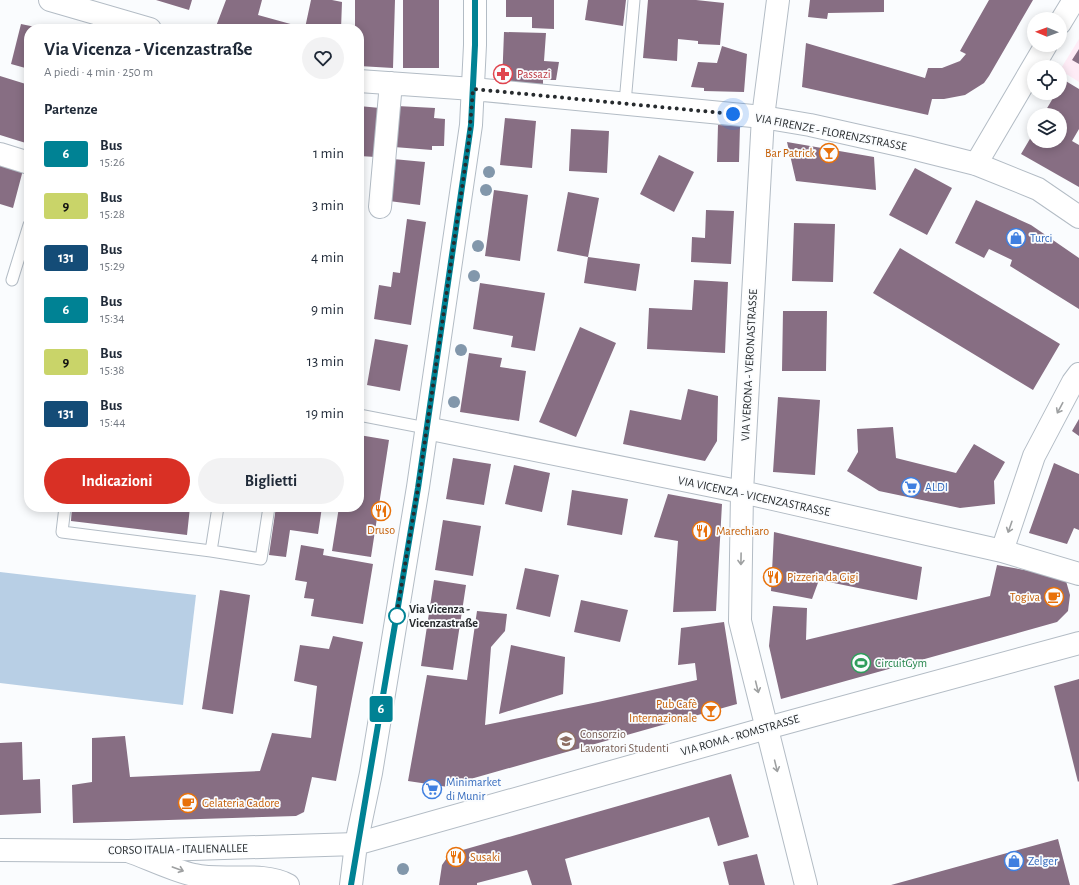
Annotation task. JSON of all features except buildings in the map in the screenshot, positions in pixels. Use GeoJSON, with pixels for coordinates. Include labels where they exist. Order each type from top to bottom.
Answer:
{"type":"FeatureCollection","features":[{"type":"Feature","properties":{"kind":"street"},"geometry":{"type":"LineString","coordinates":[[50,0],[93,14],[131,24]]}},
{"type":"Feature","properties":{"kind":"street"},"geometry":{"type":"LineString","coordinates":[[351,885],[356,844],[373,758],[418,488],[471,125],[475,0]]}},
{"type":"Feature","properties":{"kind":"street","name":"VIA VERONA - VERONASTRASSE"},"geometry":{"type":"LineString","coordinates":[[778,0],[763,117],[742,492],[740,621],[806,885]]}},
{"type":"Feature","properties":{"kind":"street"},"geometry":{"type":"LineString","coordinates":[[1067,12],[1074,0]]}},
{"type":"Feature","properties":{"kind":"street"},"geometry":{"type":"LineString","coordinates":[[976,164],[1042,52]]}},
{"type":"Feature","properties":{"kind":"street","name":"VIA FIRENZE - FLORENZSTRASSE"},"geometry":{"type":"LineString","coordinates":[[364,81],[473,89],[763,117],[863,137],[976,164],[1038,189],[1079,217]]}},
{"type":"Feature","properties":{"kind":"street"},"geometry":{"type":"LineString","coordinates":[[380,207],[391,83]]}},
{"type":"Feature","properties":{"kind":"street"},"geometry":{"type":"LineString","coordinates":[[0,154],[24,162]]}},
{"type":"Feature","properties":{"kind":"street"},"geometry":{"type":"LineString","coordinates":[[1002,551],[1034,456],[1073,382],[1079,374]]}},
{"type":"Feature","properties":{"kind":"street","name":"VIA VICENZA - VICENZASTRASSE"},"geometry":{"type":"LineString","coordinates":[[426,428],[742,492],[1002,551],[1079,574]]}},
{"type":"Feature","properties":{"kind":"street","name":"VIA ROMA - ROMSTRASSE"},"geometry":{"type":"LineString","coordinates":[[356,844],[767,728],[1079,643]]}},
{"type":"Feature","properties":{"kind":"street","name":"CORSO ITALIA - ITALIENALLEE"},"geometry":{"type":"LineString","coordinates":[[0,850],[128,851],[356,844]]}},
{"type":"Feature","properties":{"kind":"street"},"geometry":{"type":"LineString","coordinates":[[128,851],[195,876],[265,879],[283,882],[288,885]]}},
{"type":"Feature","properties":{"kind":"lane"},"geometry":{"type":"LineString","coordinates":[[625,103],[634,0]]}},
{"type":"Feature","properties":{"kind":"lane"},"geometry":{"type":"LineString","coordinates":[[12,280],[24,241]]}},
{"type":"Feature","properties":{"kind":"lane"},"geometry":{"type":"LineString","coordinates":[[364,416],[426,428]]}},
{"type":"Feature","properties":{"kind":"lane"},"geometry":{"type":"LineString","coordinates":[[64,512],[62,532],[211,551],[261,559],[268,512]]}},
{"type":"Feature","properties":{"kind":"lane"},"geometry":{"type":"LineString","coordinates":[[211,551],[217,512]]}},
{"type":"Feature","properties":{"kind":"shaded area"},"geometry":{"type":"Polygon","coordinates":[[[1079,39],[1079,82],[1067,74],[1066,60],[1079,39]]]}},
{"type":"Feature","properties":{"kind":"shaded area"},"geometry":{"type":"Polygon","coordinates":[[[0,572],[196,595],[183,705],[0,683],[0,572]]]}},
{"type":"Feature","properties":{"kind":"bus line","name":"6"},"geometry":{"type":"LineString","coordinates":[[351,885],[356,844],[371,773],[418,488],[471,125],[475,45],[475,0]]}},
{"type":"Feature","properties":{"kind":"place","name":"Passazi"},"geometry":{"type":"Point","coordinates":[503,74]}},
{"type":"Feature","properties":{"kind":"place","name":"Bar Patrick"},"geometry":{"type":"Point","coordinates":[829,153]}},
{"type":"Feature","properties":{"kind":"place","name":"Turci"},"geometry":{"type":"Point","coordinates":[1016,238]}},
{"type":"Feature","properties":{"kind":"place","name":"ALDI"},"geometry":{"type":"Point","coordinates":[911,487]}},
{"type":"Feature","properties":{"kind":"place","name":"Druso"},"geometry":{"type":"Point","coordinates":[381,511]}},
{"type":"Feature","properties":{"kind":"place","name":"Marechiaro"},"geometry":{"type":"Point","coordinates":[702,531]}},
{"type":"Feature","properties":{"kind":"place","name":"Pizzeria da Gigi"},"geometry":{"type":"Point","coordinates":[773,577]}},
{"type":"Feature","properties":{"kind":"place","name":"Togiva"},"geometry":{"type":"Point","coordinates":[1054,597]}},
{"type":"Feature","properties":{"kind":"place","name":"Via Vicenza - Vicenzastraße"},"geometry":{"type":"Point","coordinates":[397,616]}},
{"type":"Feature","properties":{"kind":"place","name":"CircuitGym"},"geometry":{"type":"Point","coordinates":[861,663]}},
{"type":"Feature","properties":{"kind":"place","name":"Pub Cafè Internazionale"},"geometry":{"type":"Point","coordinates":[711,711]}},
{"type":"Feature","properties":{"kind":"place","name":"Consorzio Lavoratori Studenti"},"geometry":{"type":"Point","coordinates":[566,741]}},
{"type":"Feature","properties":{"kind":"place","name":"Minimarket di Munir"},"geometry":{"type":"Point","coordinates":[432,789]}},
{"type":"Feature","properties":{"kind":"place","name":"Gelateria Cadore"},"geometry":{"type":"Point","coordinates":[188,803]}},
{"type":"Feature","properties":{"kind":"place","name":"Susaki"},"geometry":{"type":"Point","coordinates":[456,857]}},
{"type":"Feature","properties":{"kind":"place","name":"Zelger"},"geometry":{"type":"Point","coordinates":[1014,861]}},
{"type":"Feature","properties":{"kind":"route"},"geometry":{"type":"LineString","coordinates":[[397,616],[396,618],[418,488],[469,140],[473,89],[733,114]]}}]}
